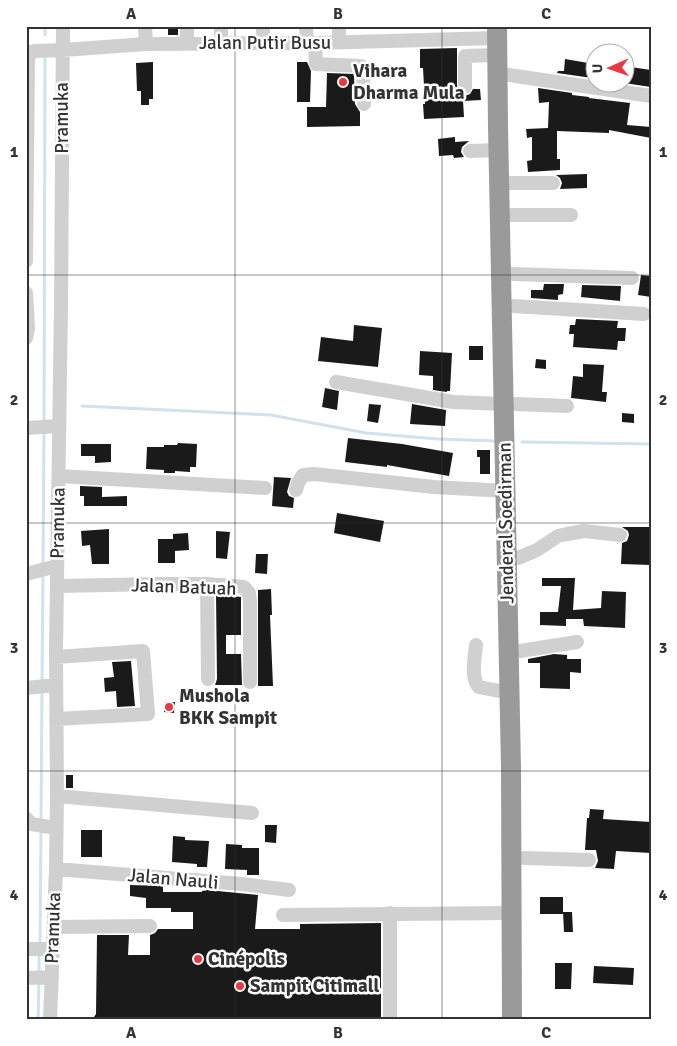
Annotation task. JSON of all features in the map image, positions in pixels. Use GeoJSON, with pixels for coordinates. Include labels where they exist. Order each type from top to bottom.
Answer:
{"type":"FeatureCollection","features":[{"type":"Feature","properties":{"kind":"highway","name":"Jenderal Soedirman"},"geometry":{"type":"LineString","coordinates":[[500,36],[509,75],[513,306],[506,491],[520,651],[524,858],[524,1020]]}},
{"type":"Feature","properties":{"kind":"highway","name":"Jenderal Soedirman"},"geometry":{"type":"LineString","coordinates":[[500,36],[498,150],[518,558],[509,693],[513,913],[512,1020]]}},
{"type":"Feature","properties":{"kind":"street","name":"Pramuka"},"geometry":{"type":"LineString","coordinates":[[50,1020],[56,869],[56,719],[41,687],[56,657],[58,586],[43,570],[59,476],[53,427],[63,26]]}},
{"type":"Feature","properties":{"kind":"street"},"geometry":{"type":"LineString","coordinates":[[145,26],[146,44]]}},
{"type":"Feature","properties":{"kind":"street"},"geometry":{"type":"LineString","coordinates":[[187,26],[187,43]]}},
{"type":"Feature","properties":{"kind":"street"},"geometry":{"type":"LineString","coordinates":[[221,26],[221,43]]}},
{"type":"Feature","properties":{"kind":"street"},"geometry":{"type":"LineString","coordinates":[[263,26],[263,43]]}},
{"type":"Feature","properties":{"kind":"street"},"geometry":{"type":"LineString","coordinates":[[306,26],[316,64],[361,66],[363,68],[364,104]]}},
{"type":"Feature","properties":{"kind":"street"},"geometry":{"type":"LineString","coordinates":[[339,26],[339,42]]}},
{"type":"Feature","properties":{"kind":"street","name":"Jalan Putir Busu"},"geometry":{"type":"LineString","coordinates":[[27,80],[28,59],[31,52],[35,50],[63,50],[146,44],[311,43],[500,36]]}},
{"type":"Feature","properties":{"kind":"street"},"geometry":{"type":"LineString","coordinates":[[465,87],[465,56],[500,36]]}},
{"type":"Feature","properties":{"kind":"street"},"geometry":{"type":"LineString","coordinates":[[509,75],[651,96]]}},
{"type":"Feature","properties":{"kind":"street"},"geometry":{"type":"LineString","coordinates":[[26,261],[27,80]]}},
{"type":"Feature","properties":{"kind":"street"},"geometry":{"type":"LineString","coordinates":[[470,152],[498,150]]}},
{"type":"Feature","properties":{"kind":"street"},"geometry":{"type":"LineString","coordinates":[[511,183],[553,183]]}},
{"type":"Feature","properties":{"kind":"street"},"geometry":{"type":"LineString","coordinates":[[511,214],[571,215]]}},
{"type":"Feature","properties":{"kind":"street"},"geometry":{"type":"LineString","coordinates":[[513,274],[632,278]]}},
{"type":"Feature","properties":{"kind":"street"},"geometry":{"type":"LineString","coordinates":[[26,293],[28,329],[26,338]]}},
{"type":"Feature","properties":{"kind":"street"},"geometry":{"type":"LineString","coordinates":[[513,306],[644,314]]}},
{"type":"Feature","properties":{"kind":"street"},"geometry":{"type":"LineString","coordinates":[[336,382],[453,402],[567,406]]}},
{"type":"Feature","properties":{"kind":"street"},"geometry":{"type":"LineString","coordinates":[[29,428],[53,427]]}},
{"type":"Feature","properties":{"kind":"street"},"geometry":{"type":"LineString","coordinates":[[296,490],[303,475],[314,474],[434,487],[506,491]]}},
{"type":"Feature","properties":{"kind":"street"},"geometry":{"type":"LineString","coordinates":[[59,476],[265,488]]}},
{"type":"Feature","properties":{"kind":"street"},"geometry":{"type":"LineString","coordinates":[[518,558],[537,550],[558,536],[584,531],[620,534]]}},
{"type":"Feature","properties":{"kind":"street"},"geometry":{"type":"LineString","coordinates":[[207,584],[208,679]]}},
{"type":"Feature","properties":{"kind":"street","name":"Jalan Batuah"},"geometry":{"type":"LineString","coordinates":[[58,586],[207,584],[244,587],[249,593],[250,682]]}},
{"type":"Feature","properties":{"kind":"street"},"geometry":{"type":"LineString","coordinates":[[520,651],[577,642]]}},
{"type":"Feature","properties":{"kind":"street"},"geometry":{"type":"LineString","coordinates":[[476,645],[474,675],[476,684],[479,688],[509,693]]}},
{"type":"Feature","properties":{"kind":"street"},"geometry":{"type":"LineString","coordinates":[[56,657],[143,651],[148,714],[56,719]]}},
{"type":"Feature","properties":{"kind":"street"},"geometry":{"type":"LineString","coordinates":[[57,796],[252,813]]}},
{"type":"Feature","properties":{"kind":"street"},"geometry":{"type":"LineString","coordinates":[[26,818],[31,824],[56,828]]}},
{"type":"Feature","properties":{"kind":"street"},"geometry":{"type":"LineString","coordinates":[[524,858],[590,860]]}},
{"type":"Feature","properties":{"kind":"street","name":"Jalan Nauli"},"geometry":{"type":"LineString","coordinates":[[56,869],[242,884],[289,890]]}},
{"type":"Feature","properties":{"kind":"street"},"geometry":{"type":"LineString","coordinates":[[390,913],[390,1020]]}},
{"type":"Feature","properties":{"kind":"street"},"geometry":{"type":"LineString","coordinates":[[283,914],[513,913]]}},
{"type":"Feature","properties":{"kind":"street"},"geometry":{"type":"LineString","coordinates":[[54,927],[150,926]]}},
{"type":"Feature","properties":{"kind":"street"},"geometry":{"type":"LineString","coordinates":[[26,950],[53,949]]}},
{"type":"Feature","properties":{"kind":"street"},"geometry":{"type":"LineString","coordinates":[[26,978],[52,977]]}},
{"type":"Feature","properties":{"kind":"building"},"geometry":{"type":"Polygon","coordinates":[[[168,26],[178,26],[178,35],[168,35],[168,26]]]}},
{"type":"Feature","properties":{"kind":"building"},"geometry":{"type":"Polygon","coordinates":[[[457,48],[457,91],[465,96],[470,94],[473,89],[480,89],[481,100],[463,101],[464,117],[424,119],[423,68],[420,68],[420,49],[457,48]]]}},
{"type":"Feature","properties":{"kind":"building"},"geometry":{"type":"Polygon","coordinates":[[[565,59],[584,62],[584,77],[557,73],[558,71],[564,71],[565,59]]]}},
{"type":"Feature","properties":{"kind":"building"},"geometry":{"type":"Polygon","coordinates":[[[153,62],[153,99],[149,99],[149,105],[141,105],[141,91],[137,91],[136,63],[153,62]]]}},
{"type":"Feature","properties":{"kind":"building"},"geometry":{"type":"Polygon","coordinates":[[[297,62],[307,62],[311,71],[310,102],[297,102],[297,62]]]}},
{"type":"Feature","properties":{"kind":"building"},"geometry":{"type":"Polygon","coordinates":[[[634,67],[651,70],[651,87],[634,84],[634,67]]]}},
{"type":"Feature","properties":{"kind":"building"},"geometry":{"type":"Polygon","coordinates":[[[327,73],[354,74],[355,104],[360,112],[360,126],[307,127],[307,107],[326,107],[327,73]]]}},
{"type":"Feature","properties":{"kind":"building"},"geometry":{"type":"Polygon","coordinates":[[[538,88],[572,93],[572,95],[589,98],[630,103],[627,125],[651,127],[651,138],[609,130],[609,133],[557,131],[557,159],[560,159],[560,170],[528,172],[527,161],[532,160],[532,137],[527,138],[526,129],[548,128],[549,102],[539,103],[538,88]]]}},
{"type":"Feature","properties":{"kind":"building"},"geometry":{"type":"Polygon","coordinates":[[[455,137],[455,142],[469,141],[462,147],[461,152],[464,157],[454,158],[453,155],[439,156],[438,139],[455,137]]]}},
{"type":"Feature","properties":{"kind":"building"},"geometry":{"type":"Polygon","coordinates":[[[587,174],[587,188],[560,189],[562,183],[556,175],[587,174]]]}},
{"type":"Feature","properties":{"kind":"building"},"geometry":{"type":"Polygon","coordinates":[[[641,275],[651,276],[651,297],[638,295],[641,275]]]}},
{"type":"Feature","properties":{"kind":"building"},"geometry":{"type":"Polygon","coordinates":[[[544,284],[564,284],[563,294],[558,295],[558,300],[531,298],[531,290],[543,290],[544,284]]]}},
{"type":"Feature","properties":{"kind":"building"},"geometry":{"type":"Polygon","coordinates":[[[582,285],[621,286],[620,301],[581,297],[582,285]]]}},
{"type":"Feature","properties":{"kind":"building"},"geometry":{"type":"Polygon","coordinates":[[[576,319],[618,321],[617,328],[626,328],[625,341],[618,341],[617,350],[573,347],[574,334],[569,334],[570,325],[575,325],[576,319]]]}},
{"type":"Feature","properties":{"kind":"building"},"geometry":{"type":"Polygon","coordinates":[[[354,325],[382,328],[378,367],[318,361],[321,337],[353,341],[354,325]]]}},
{"type":"Feature","properties":{"kind":"building"},"geometry":{"type":"Polygon","coordinates":[[[469,346],[483,346],[483,360],[469,360],[469,346]]]}},
{"type":"Feature","properties":{"kind":"building"},"geometry":{"type":"Polygon","coordinates":[[[420,351],[452,353],[450,391],[433,390],[433,376],[419,375],[420,351]]]}},
{"type":"Feature","properties":{"kind":"building"},"geometry":{"type":"Polygon","coordinates":[[[536,359],[546,360],[546,369],[535,368],[536,359]]]}},
{"type":"Feature","properties":{"kind":"building"},"geometry":{"type":"Polygon","coordinates":[[[583,364],[604,365],[602,392],[607,392],[606,402],[571,398],[573,376],[583,377],[583,364]]]}},
{"type":"Feature","properties":{"kind":"building"},"geometry":{"type":"Polygon","coordinates":[[[325,388],[339,391],[337,410],[322,407],[325,388]]]}},
{"type":"Feature","properties":{"kind":"building"},"geometry":{"type":"Polygon","coordinates":[[[369,404],[381,405],[378,423],[367,421],[369,404]]]}},
{"type":"Feature","properties":{"kind":"building"},"geometry":{"type":"Polygon","coordinates":[[[412,404],[446,410],[445,426],[410,424],[412,404]]]}},
{"type":"Feature","properties":{"kind":"building"},"geometry":{"type":"Polygon","coordinates":[[[622,413],[634,414],[634,423],[622,422],[622,413]]]}},
{"type":"Feature","properties":{"kind":"building"},"geometry":{"type":"Polygon","coordinates":[[[348,438],[402,444],[453,453],[449,476],[387,465],[387,467],[345,462],[348,438]]]}},
{"type":"Feature","properties":{"kind":"building"},"geometry":{"type":"Polygon","coordinates":[[[178,443],[197,444],[196,467],[190,467],[190,472],[175,471],[175,473],[164,473],[164,470],[146,469],[147,447],[164,447],[164,445],[177,445],[178,443]]]}},
{"type":"Feature","properties":{"kind":"building"},"geometry":{"type":"Polygon","coordinates":[[[81,444],[111,444],[111,462],[95,463],[95,456],[81,456],[81,444]]]}},
{"type":"Feature","properties":{"kind":"building"},"geometry":{"type":"Polygon","coordinates":[[[477,450],[490,450],[490,474],[480,474],[480,457],[477,457],[477,450]]]}},
{"type":"Feature","properties":{"kind":"building"},"geometry":{"type":"Polygon","coordinates":[[[274,477],[291,478],[287,492],[289,496],[294,498],[293,508],[272,506],[274,477]]]}},
{"type":"Feature","properties":{"kind":"building"},"geometry":{"type":"Polygon","coordinates":[[[80,486],[102,487],[102,497],[127,496],[127,506],[84,506],[84,496],[80,496],[80,486]]]}},
{"type":"Feature","properties":{"kind":"building"},"geometry":{"type":"Polygon","coordinates":[[[337,513],[384,521],[380,542],[334,533],[337,513]]]}},
{"type":"Feature","properties":{"kind":"building"},"geometry":{"type":"Polygon","coordinates":[[[622,527],[651,527],[651,565],[621,564],[622,543],[627,541],[629,535],[628,531],[622,527]]]}},
{"type":"Feature","properties":{"kind":"building"},"geometry":{"type":"Polygon","coordinates":[[[109,529],[109,564],[92,564],[90,545],[82,546],[81,531],[109,529]]]}},
{"type":"Feature","properties":{"kind":"building"},"geometry":{"type":"Polygon","coordinates":[[[216,531],[230,532],[227,559],[216,558],[216,531]]]}},
{"type":"Feature","properties":{"kind":"building"},"geometry":{"type":"Polygon","coordinates":[[[188,533],[189,550],[175,551],[175,563],[158,563],[158,539],[173,539],[173,534],[188,533]]]}},
{"type":"Feature","properties":{"kind":"building"},"geometry":{"type":"Polygon","coordinates":[[[256,554],[268,554],[267,574],[255,573],[256,554]]]}},
{"type":"Feature","properties":{"kind":"building"},"geometry":{"type":"Polygon","coordinates":[[[542,578],[575,578],[573,610],[601,608],[602,591],[626,592],[625,628],[584,626],[583,619],[566,619],[566,626],[540,625],[540,612],[558,612],[561,586],[542,586],[542,578]]]}},
{"type":"Feature","properties":{"kind":"building"},"geometry":{"type":"Polygon","coordinates":[[[271,589],[272,615],[270,615],[273,686],[258,686],[258,590],[271,589]]]}},
{"type":"Feature","properties":{"kind":"building"},"geometry":{"type":"Polygon","coordinates":[[[216,594],[241,597],[241,635],[226,635],[226,654],[241,654],[242,685],[215,685],[217,679],[216,594]]]}},
{"type":"Feature","properties":{"kind":"building"},"geometry":{"type":"Polygon","coordinates":[[[554,654],[567,655],[567,659],[581,659],[581,673],[570,672],[570,689],[540,688],[540,663],[528,663],[528,659],[554,654]]]}},
{"type":"Feature","properties":{"kind":"building"},"geometry":{"type":"Polygon","coordinates":[[[131,661],[135,706],[117,707],[116,691],[105,692],[104,678],[114,677],[112,662],[131,661]]]}},
{"type":"Feature","properties":{"kind":"building","name":"Mushola BKK Sampit"},"geometry":{"type":"Polygon","coordinates":[[[165,702],[175,702],[174,713],[164,712],[165,702]]]}},
{"type":"Feature","properties":{"kind":"building"},"geometry":{"type":"Polygon","coordinates":[[[66,775],[73,775],[73,788],[66,788],[66,775]]]}},
{"type":"Feature","properties":{"kind":"building"},"geometry":{"type":"Polygon","coordinates":[[[590,809],[604,810],[603,819],[651,822],[651,853],[616,851],[614,869],[595,868],[598,861],[596,850],[585,850],[587,818],[589,818],[590,809]]]}},
{"type":"Feature","properties":{"kind":"building"},"geometry":{"type":"Polygon","coordinates":[[[265,825],[277,825],[276,843],[265,842],[265,825]]]}},
{"type":"Feature","properties":{"kind":"building"},"geometry":{"type":"Polygon","coordinates":[[[81,830],[102,830],[102,857],[81,857],[81,830]]]}},
{"type":"Feature","properties":{"kind":"building"},"geometry":{"type":"Polygon","coordinates":[[[173,836],[185,837],[185,840],[209,841],[207,867],[197,867],[197,864],[172,862],[173,836]]]}},
{"type":"Feature","properties":{"kind":"building"},"geometry":{"type":"Polygon","coordinates":[[[226,844],[242,845],[242,848],[259,848],[259,875],[247,875],[247,870],[225,869],[226,844]]]}},
{"type":"Feature","properties":{"kind":"building","name":"Sampit Citimall"},"geometry":{"type":"Polygon","coordinates":[[[130,885],[163,886],[163,892],[202,892],[207,890],[258,895],[255,929],[300,929],[300,924],[381,923],[381,1020],[92,1020],[96,1014],[97,935],[129,935],[128,955],[150,955],[150,935],[158,929],[193,929],[193,912],[171,912],[171,908],[146,908],[146,898],[130,896],[130,885]]]}},
{"type":"Feature","properties":{"kind":"building"},"geometry":{"type":"Polygon","coordinates":[[[540,897],[563,897],[563,914],[540,914],[540,897]]]}},
{"type":"Feature","properties":{"kind":"building"},"geometry":{"type":"Polygon","coordinates":[[[563,912],[572,912],[573,932],[564,932],[563,912]]]}},
{"type":"Feature","properties":{"kind":"building"},"geometry":{"type":"Polygon","coordinates":[[[555,963],[572,963],[571,989],[555,989],[555,963]]]}},
{"type":"Feature","properties":{"kind":"building"},"geometry":{"type":"Polygon","coordinates":[[[594,966],[634,968],[633,985],[593,983],[594,966]]]}},
{"type":"Feature","properties":{"kind":"waterway"},"geometry":{"type":"LineString","coordinates":[[45,26],[45,35]]}},
{"type":"Feature","properties":{"kind":"waterway"},"geometry":{"type":"LineString","coordinates":[[44,424],[45,55]]}},
{"type":"Feature","properties":{"kind":"waterway"},"geometry":{"type":"LineString","coordinates":[[82,406],[271,415],[366,433],[438,439],[497,441]]}},
{"type":"Feature","properties":{"kind":"waterway"},"geometry":{"type":"LineString","coordinates":[[43,566],[44,430]]}},
{"type":"Feature","properties":{"kind":"waterway"},"geometry":{"type":"LineString","coordinates":[[522,442],[651,444]]}},
{"type":"Feature","properties":{"kind":"waterway"},"geometry":{"type":"LineString","coordinates":[[42,682],[43,573]]}},
{"type":"Feature","properties":{"kind":"waterway"},"geometry":{"type":"LineString","coordinates":[[41,822],[42,690]]}},
{"type":"Feature","properties":{"kind":"waterway"},"geometry":{"type":"LineString","coordinates":[[40,944],[41,830]]}},
{"type":"Feature","properties":{"kind":"waterway"},"geometry":{"type":"LineString","coordinates":[[39,953],[39,974]]}},
{"type":"Feature","properties":{"kind":"waterway"},"geometry":{"type":"LineString","coordinates":[[38,1020],[39,980]]}},
{"type":"Feature","properties":{"kind":"place","name":"Vihara Dharma Mula"},"geometry":{"type":"Point","coordinates":[343,82]}},
{"type":"Feature","properties":{"kind":"place","name":"Mushola BKK Sampit"},"geometry":{"type":"Point","coordinates":[169,707]}},
{"type":"Feature","properties":{"kind":"place","name":"Cinépolis"},"geometry":{"type":"Point","coordinates":[198,959]}},
{"type":"Feature","properties":{"kind":"place","name":"Sampit Citimall"},"geometry":{"type":"Point","coordinates":[240,986]}}]}
